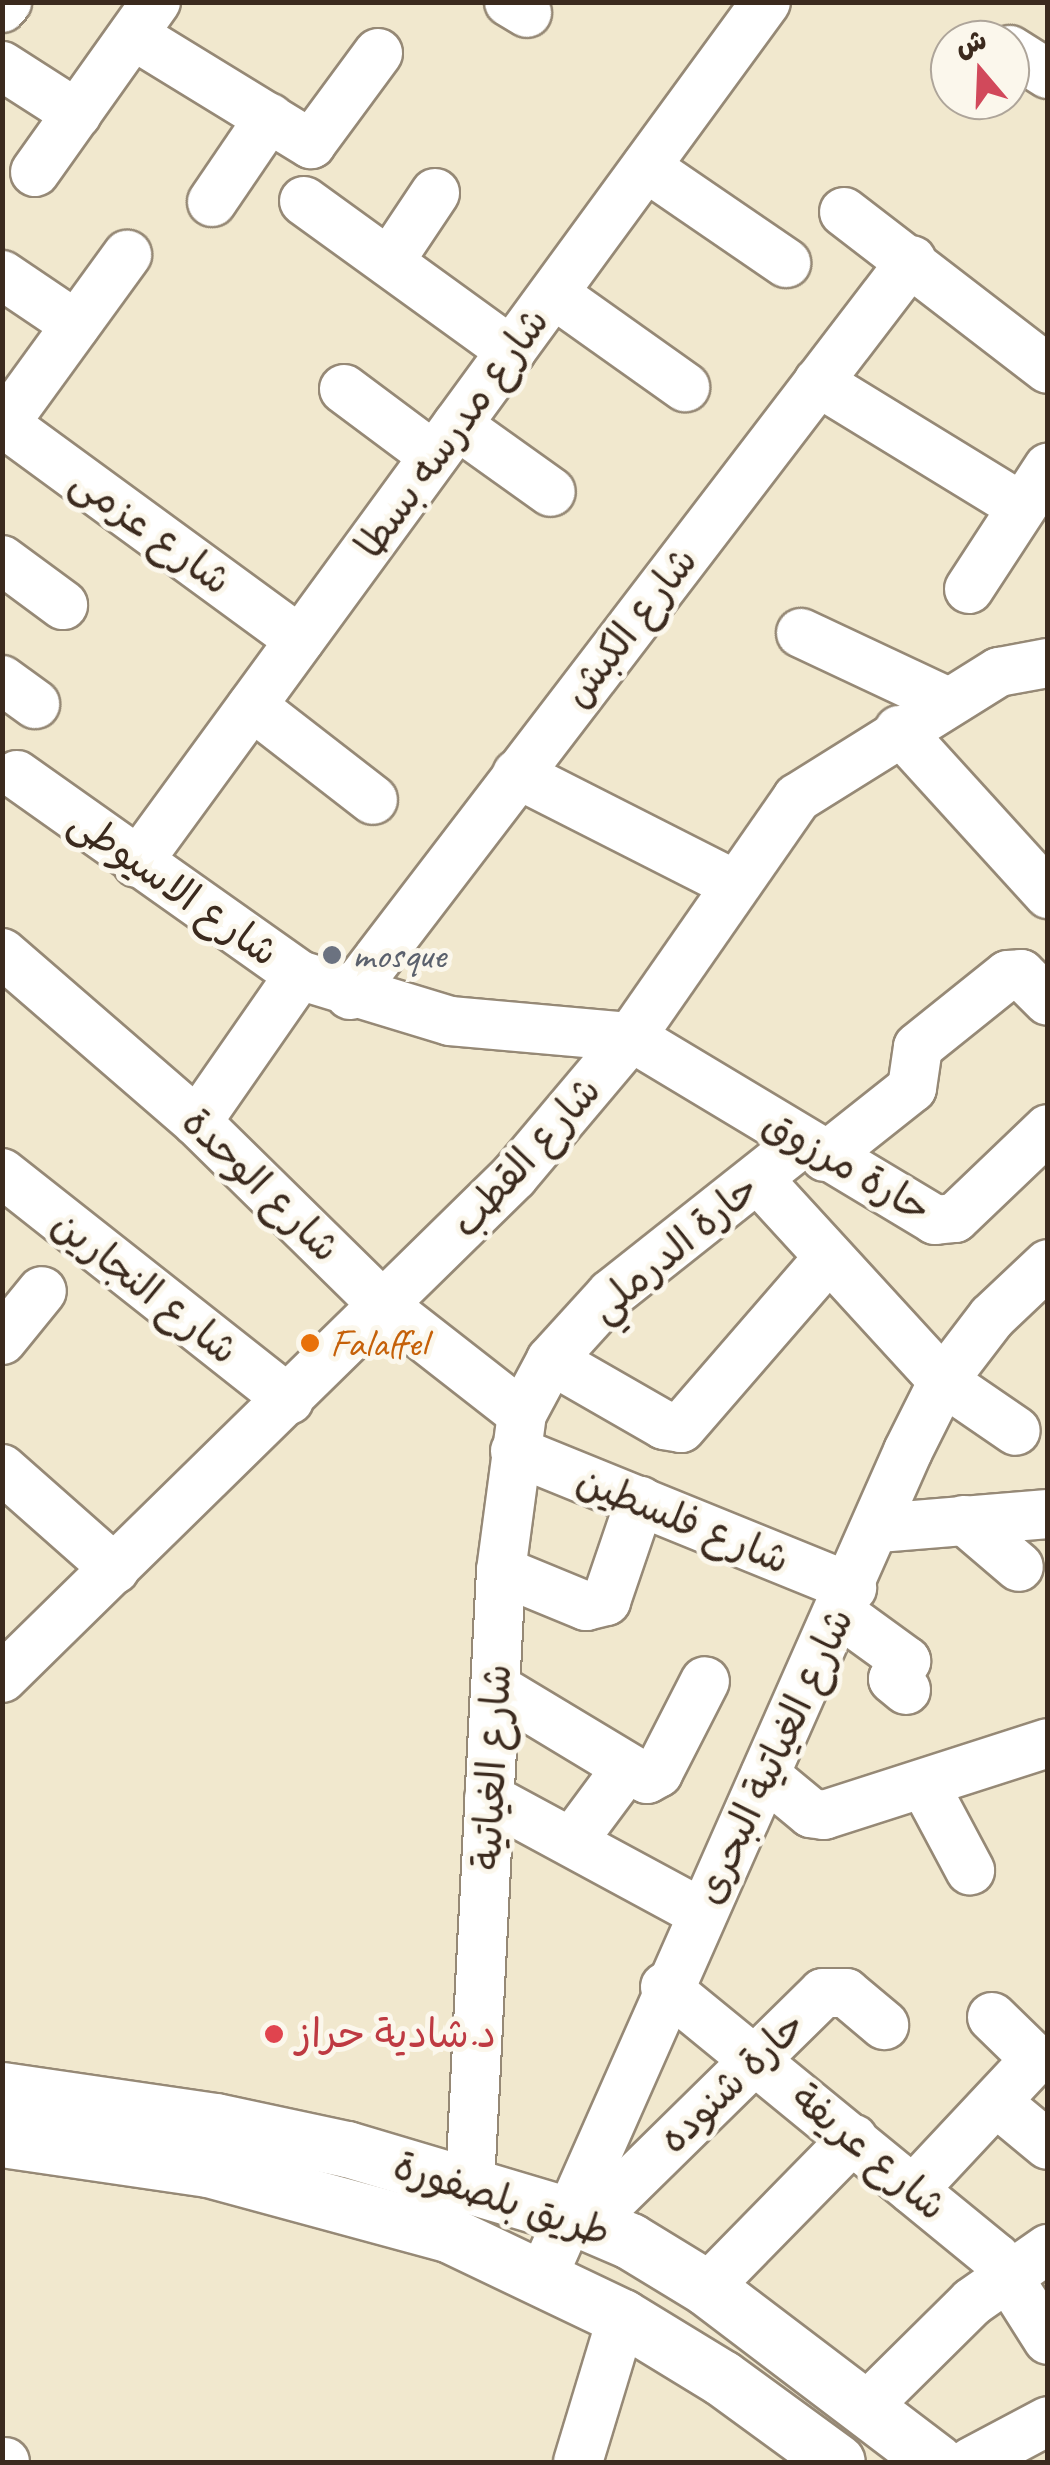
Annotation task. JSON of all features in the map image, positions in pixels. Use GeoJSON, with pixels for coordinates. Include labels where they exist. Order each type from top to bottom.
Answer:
{"type":"FeatureCollection","features":[{"type":"Feature","properties":{"kind":"main road","name":"طريق بلصفورة"},"geometry":{"type":"LineString","coordinates":[[2,2090],[215,2121],[470,2183],[579,2219],[707,2288],[936,2462]]}},
{"type":"Feature","properties":{"kind":"main road","name":"طريق بلصفورة"},"geometry":{"type":"LineString","coordinates":[[2,2139],[117,2152],[344,2201],[448,2234],[622,2316],[722,2378],[837,2462]]}},
{"type":"Feature","properties":{"kind":"street","name":"شارع مدرسه بسطا"},"geometry":{"type":"LineString","coordinates":[[136,863],[766,2]]}},
{"type":"Feature","properties":{"kind":"street"},"geometry":{"type":"LineString","coordinates":[[35,172],[144,19],[269,118],[316,142],[378,54]]}},
{"type":"Feature","properties":{"kind":"street"},"geometry":{"type":"LineString","coordinates":[[2,66],[77,114]]}},
{"type":"Feature","properties":{"kind":"street"},"geometry":{"type":"LineString","coordinates":[[212,202],[269,118]]}},
{"type":"Feature","properties":{"kind":"street"},"geometry":{"type":"LineString","coordinates":[[646,167],[786,263]]}},
{"type":"Feature","properties":{"kind":"street"},"geometry":{"type":"LineString","coordinates":[[389,262],[436,193]]}},
{"type":"Feature","properties":{"kind":"street"},"geometry":{"type":"LineString","coordinates":[[304,200],[512,351]]}},
{"type":"Feature","properties":{"kind":"street"},"geometry":{"type":"LineString","coordinates":[[844,212],[912,260],[1048,369]]}},
{"type":"Feature","properties":{"kind":"street"},"geometry":{"type":"LineString","coordinates":[[3,424],[127,255]]}},
{"type":"Feature","properties":{"kind":"street","name":"شارع الكبش"},"geometry":{"type":"LineString","coordinates":[[350,995],[912,260]]}},
{"type":"Feature","properties":{"kind":"street"},"geometry":{"type":"LineString","coordinates":[[2,274],[76,326]]}},
{"type":"Feature","properties":{"kind":"street"},"geometry":{"type":"LineString","coordinates":[[554,294],[685,387]]}},
{"type":"Feature","properties":{"kind":"street"},"geometry":{"type":"LineString","coordinates":[[818,382],[1035,488],[968,589]]}},
{"type":"Feature","properties":{"kind":"street"},"geometry":{"type":"LineString","coordinates":[[344,389],[552,492]]}},
{"type":"Feature","properties":{"kind":"street","name":"شارع عزمى"},"geometry":{"type":"LineString","coordinates":[[3,424],[300,640]]}},
{"type":"Feature","properties":{"kind":"street"},"geometry":{"type":"LineString","coordinates":[[2,560],[63,605]]}},
{"type":"Feature","properties":{"kind":"street"},"geometry":{"type":"LineString","coordinates":[[801,633],[948,702]]}},
{"type":"Feature","properties":{"kind":"street","name":"شارع القطب"},"geometry":{"type":"LineString","coordinates":[[4,1674],[116,1569],[514,1176],[631,1036],[797,798],[899,730],[999,672],[1048,662]]}},
{"type":"Feature","properties":{"kind":"street"},"geometry":{"type":"LineString","coordinates":[[252,706],[373,800]]}},
{"type":"Feature","properties":{"kind":"street"},"geometry":{"type":"LineString","coordinates":[[899,730],[1048,894]]}},
{"type":"Feature","properties":{"kind":"street"},"geometry":{"type":"LineString","coordinates":[[517,774],[734,884]]}},
{"type":"Feature","properties":{"kind":"street","name":"شارع الاسيوطى"},"geometry":{"type":"LineString","coordinates":[[17,775],[136,863],[299,974],[350,995],[450,1021],[631,1036]]}},
{"type":"Feature","properties":{"kind":"street","name":"شارع الوحدة"},"geometry":{"type":"LineString","coordinates":[[2,953],[197,1122],[518,1433]]}},
{"type":"Feature","properties":{"kind":"street"},"geometry":{"type":"LineString","coordinates":[[197,1122],[299,974]]}},
{"type":"Feature","properties":{"kind":"street","name":"حارة الدرملي"},"geometry":{"type":"LineString","coordinates":[[551,1360],[611,1294],[758,1179],[814,1150],[912,1088],[918,1048],[1008,975],[1021,974],[1048,1001]]}},
{"type":"Feature","properties":{"kind":"street","name":"حارة مرزوق"},"geometry":{"type":"LineString","coordinates":[[631,1036],[814,1150],[944,1222],[1048,1129]]}},
{"type":"Feature","properties":{"kind":"street","name":"شارع النجارين"},"geometry":{"type":"LineString","coordinates":[[2,1173],[289,1400]]}},
{"type":"Feature","properties":{"kind":"street"},"geometry":{"type":"LineString","coordinates":[[758,1179],[943,1381],[1016,1431]]}},
{"type":"Feature","properties":{"kind":"street"},"geometry":{"type":"LineString","coordinates":[[551,1360],[664,1425],[681,1428],[828,1258]]}},
{"type":"Feature","properties":{"kind":"street","name":"شارع الغياتية البحرى"},"geometry":{"type":"LineString","coordinates":[[543,2276],[579,2219],[666,1987],[846,1601],[943,1381],[992,1318],[1048,1264]]}},
{"type":"Feature","properties":{"kind":"street"},"geometry":{"type":"LineString","coordinates":[[2,1340],[42,1291]]}},
{"type":"Feature","properties":{"kind":"street","name":"شارع الغياتية"},"geometry":{"type":"LineString","coordinates":[[470,2183],[502,1572],[518,1433],[551,1360]]}},
{"type":"Feature","properties":{"kind":"street","name":"شارع فلسطين"},"geometry":{"type":"LineString","coordinates":[[518,1433],[640,1502],[846,1601],[906,1661],[893,1679],[906,1690]]}},
{"type":"Feature","properties":{"kind":"street"},"geometry":{"type":"LineString","coordinates":[[2,1469],[116,1569]]}},
{"type":"Feature","properties":{"kind":"street"},"geometry":{"type":"LineString","coordinates":[[502,1572],[586,1606],[606,1601],[640,1502]]}},
{"type":"Feature","properties":{"kind":"street"},"geometry":{"type":"LineString","coordinates":[[878,1528],[1048,1514]]}},
{"type":"Feature","properties":{"kind":"street"},"geometry":{"type":"LineString","coordinates":[[964,1520],[1019,1567]]}},
{"type":"Feature","properties":{"kind":"street"},"geometry":{"type":"LineString","coordinates":[[498,1689],[647,1779],[658,1774],[705,1680]]}},
{"type":"Feature","properties":{"kind":"street"},"geometry":{"type":"LineString","coordinates":[[765,1775],[811,1813],[824,1815],[1048,1743]]}},
{"type":"Feature","properties":{"kind":"street"},"geometry":{"type":"LineString","coordinates":[[574,1839],[626,1769]]}},
{"type":"Feature","properties":{"kind":"street"},"geometry":{"type":"LineString","coordinates":[[924,1784],[970,1870]]}},
{"type":"Feature","properties":{"kind":"street"},"geometry":{"type":"LineString","coordinates":[[489,1798],[574,1839],[702,1913]]}},
{"type":"Feature","properties":{"kind":"street","name":"شارع عريفة"},"geometry":{"type":"LineString","coordinates":[[666,1987],[913,2190],[1029,2261],[1048,2340]]}},
{"type":"Feature","properties":{"kind":"street","name":"حارة شنوده"},"geometry":{"type":"LineString","coordinates":[[579,2219],[830,1990],[846,1993],[884,2025]]}},
{"type":"Feature","properties":{"kind":"street"},"geometry":{"type":"LineString","coordinates":[[913,2190],[1032,2061],[992,2017]]}},
{"type":"Feature","properties":{"kind":"street"},"geometry":{"type":"LineString","coordinates":[[996,2102],[1048,2144]]}},
{"type":"Feature","properties":{"kind":"street"},"geometry":{"type":"LineString","coordinates":[[707,2288],[853,2139]]}},
{"type":"Feature","properties":{"kind":"street"},"geometry":{"type":"LineString","coordinates":[[866,2407],[1029,2261]]}},
{"type":"Feature","properties":{"kind":"street"},"geometry":{"type":"LineString","coordinates":[[578,2462],[622,2316]]}},
{"type":"Feature","properties":{"kind":"street"},"geometry":{"type":"LineString","coordinates":[[971,2462],[1048,2421]]}},
{"type":"Feature","properties":{"kind":"place","name":"mosque"},"geometry":{"type":"Point","coordinates":[332,955]}},
{"type":"Feature","properties":{"kind":"place","name":"Falaffel"},"geometry":{"type":"Point","coordinates":[310,1343]}},
{"type":"Feature","properties":{"kind":"place","name":"د.شادية حراز"},"geometry":{"type":"Point","coordinates":[274,2034]}}]}
